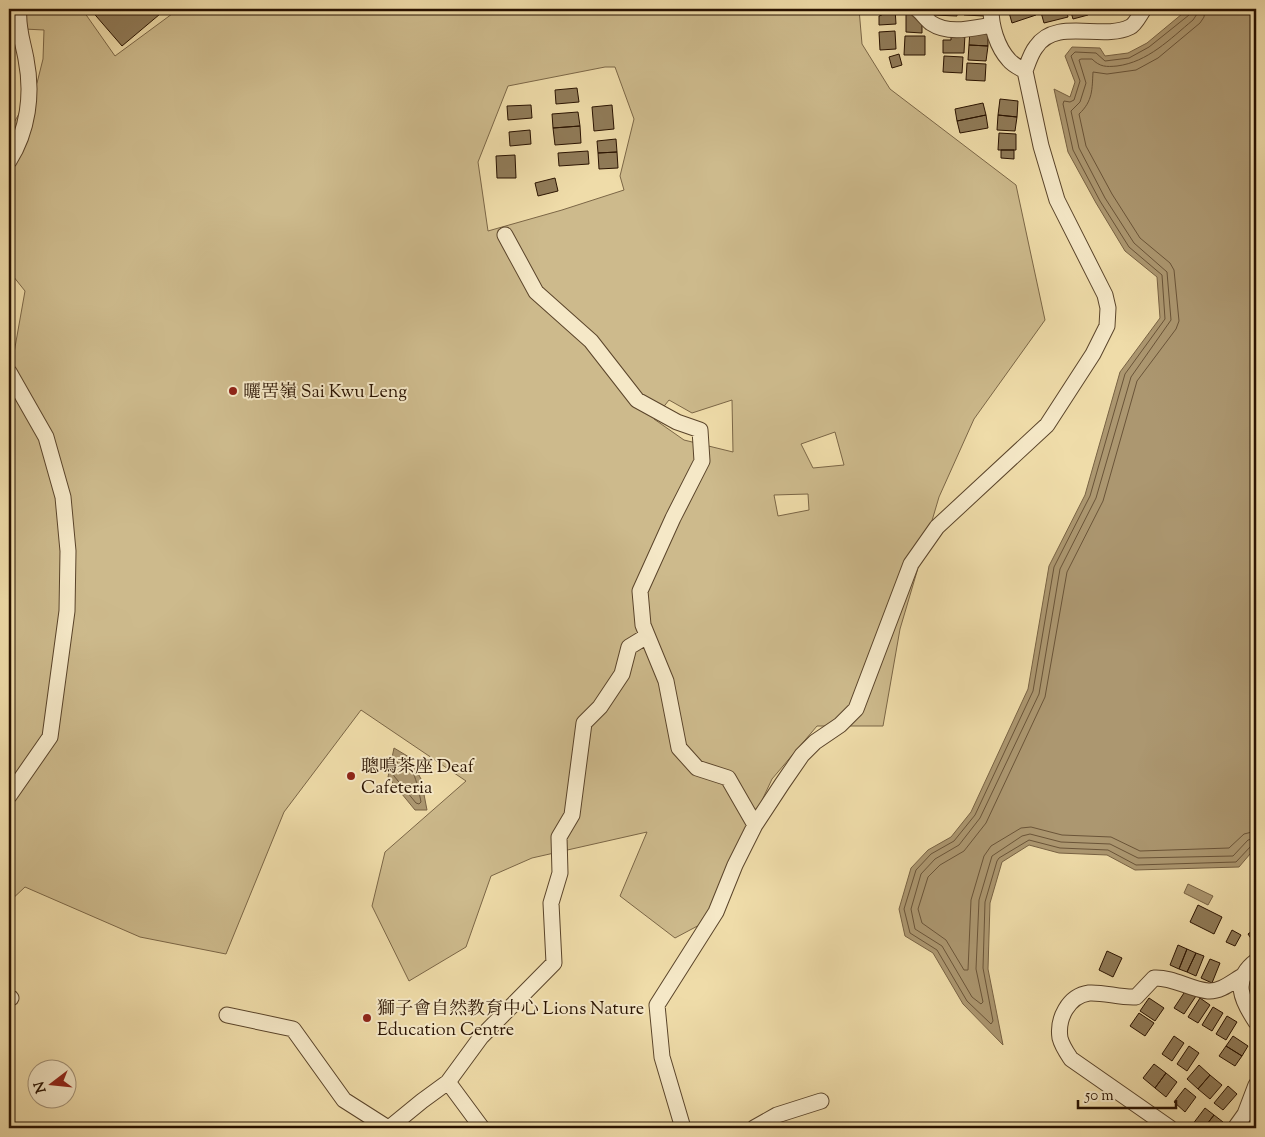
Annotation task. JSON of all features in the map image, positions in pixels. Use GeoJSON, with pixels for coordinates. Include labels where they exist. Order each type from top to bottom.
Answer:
{"type":"FeatureCollection","features":[{"type":"Feature","properties":{"kind":"street"},"geometry":{"type":"LineString","coordinates":[[9,161],[24,127],[29,98],[26,58],[19,28],[19,9]]}},
{"type":"Feature","properties":{"kind":"street"},"geometry":{"type":"LineString","coordinates":[[917,9],[928,21],[936,26],[948,29],[960,30],[992,25]]}},
{"type":"Feature","properties":{"kind":"street"},"geometry":{"type":"LineString","coordinates":[[991,9],[992,25],[1002,49],[1009,60],[1025,71]]}},
{"type":"Feature","properties":{"kind":"street"},"geometry":{"type":"LineString","coordinates":[[683,1128],[662,1057],[658,1005],[716,912],[735,865],[755,825],[802,756],[814,742],[840,725],[856,709],[911,564],[937,527],[1047,425],[1093,354],[1107,326],[1108,308],[1105,295],[1057,200],[1041,146],[1025,71],[1036,46],[1050,33],[1114,32],[1132,26],[1144,9]]}},
{"type":"Feature","properties":{"kind":"street"},"geometry":{"type":"LineString","coordinates":[[505,236],[536,292],[591,341],[637,400],[677,422],[700,430],[702,461],[673,518],[640,591],[643,626],[666,682],[679,748],[697,768],[728,778],[755,825]]}},
{"type":"Feature","properties":{"kind":"street"},"geometry":{"type":"LineString","coordinates":[[9,372],[46,437],[63,497],[68,551],[67,611],[50,736],[9,796]]}},
{"type":"Feature","properties":{"kind":"street"},"geometry":{"type":"LineString","coordinates":[[227,1015],[293,1029],[344,1100],[389,1128],[448,1082],[481,1037],[554,963],[551,903],[560,873],[559,837],[572,815],[584,723],[600,707],[622,674],[629,647],[647,636]]}},
{"type":"Feature","properties":{"kind":"street"},"geometry":{"type":"LineString","coordinates":[[1170,1128],[1071,1059],[1064,1050],[1060,1039],[1062,1016],[1067,1006],[1081,995],[1090,993],[1136,997],[1154,978],[1162,978],[1209,991],[1224,987],[1244,975],[1256,961]]}},
{"type":"Feature","properties":{"kind":"street"},"geometry":{"type":"LineString","coordinates":[[1244,975],[1240,989],[1244,1004],[1256,1022]]}},
{"type":"Feature","properties":{"kind":"street"},"geometry":{"type":"LineString","coordinates":[[448,1082],[482,1128]]}},
{"type":"Feature","properties":{"kind":"street"},"geometry":{"type":"LineString","coordinates":[[1235,1128],[1245,1114],[1256,1084]]}},
{"type":"Feature","properties":{"kind":"street"},"geometry":{"type":"LineString","coordinates":[[754,1128],[777,1115],[821,1101]]}},
{"type":"Feature","properties":{"kind":"shaded area"},"geometry":{"type":"Polygon","coordinates":[[[26,9],[82,9],[115,56],[176,11],[175,9],[859,9],[862,44],[890,89],[1016,185],[1045,320],[974,419],[939,497],[900,629],[883,726],[817,726],[772,779],[705,922],[675,938],[620,896],[647,832],[532,858],[491,876],[466,947],[409,981],[372,906],[385,852],[466,781],[361,710],[284,812],[226,954],[140,937],[25,887],[9,902],[9,381],[25,291],[9,271],[9,131],[37,83],[43,59],[44,30],[24,29],[26,9]],[[605,67],[508,86],[478,162],[488,231],[624,190],[620,176],[634,119],[615,67],[605,67]],[[669,400],[654,419],[684,440],[733,452],[732,400],[692,413],[669,400]],[[835,432],[801,444],[813,468],[844,465],[835,432]],[[808,494],[774,495],[778,516],[809,510],[808,494]]]}},
{"type":"Feature","properties":{"kind":"water"},"geometry":{"type":"Polygon","coordinates":[[[1188,9],[1256,9],[1256,847],[1239,867],[1135,870],[1107,855],[1059,853],[1029,845],[1002,862],[990,903],[988,969],[1003,1045],[963,1004],[933,953],[905,936],[899,909],[911,868],[928,850],[951,837],[971,812],[1028,689],[1049,566],[1085,495],[1120,372],[1160,318],[1157,277],[1125,251],[1068,152],[1054,89],[1070,97],[1075,82],[1065,56],[1072,47],[1100,48],[1105,56],[1128,53],[1147,43],[1188,9]]]}},
{"type":"Feature","properties":{"kind":"water"},"geometry":{"type":"Polygon","coordinates":[[[394,748],[409,757],[421,779],[427,810],[415,810],[388,777],[394,748]]]}},
{"type":"Feature","properties":{"kind":"water"},"geometry":{"type":"Polygon","coordinates":[[[1188,884],[1213,896],[1208,905],[1184,893],[1188,884]]]}},
{"type":"Feature","properties":{"kind":"building"},"geometry":{"type":"Polygon","coordinates":[[[90,9],[166,9],[122,46],[90,9]]]}},
{"type":"Feature","properties":{"kind":"building"},"geometry":{"type":"Polygon","coordinates":[[[882,9],[895,9],[896,24],[879,25],[879,16],[882,15],[882,9]]]}},
{"type":"Feature","properties":{"kind":"building"},"geometry":{"type":"Polygon","coordinates":[[[934,9],[957,9],[957,16],[934,15],[934,9]]]}},
{"type":"Feature","properties":{"kind":"building"},"geometry":{"type":"Polygon","coordinates":[[[965,9],[985,9],[985,16],[964,15],[965,9]]]}},
{"type":"Feature","properties":{"kind":"building"},"geometry":{"type":"Polygon","coordinates":[[[1008,9],[1034,9],[1036,15],[1012,23],[1008,9]]]}},
{"type":"Feature","properties":{"kind":"building"},"geometry":{"type":"Polygon","coordinates":[[[1040,9],[1066,9],[1068,17],[1044,23],[1040,9]]]}},
{"type":"Feature","properties":{"kind":"building"},"geometry":{"type":"Polygon","coordinates":[[[1070,9],[1086,9],[1088,15],[1073,19],[1070,9]]]}},
{"type":"Feature","properties":{"kind":"building"},"geometry":{"type":"Polygon","coordinates":[[[906,13],[922,13],[922,33],[906,32],[906,13]]]}},
{"type":"Feature","properties":{"kind":"building"},"geometry":{"type":"Polygon","coordinates":[[[970,30],[988,31],[988,46],[969,45],[970,30]]]}},
{"type":"Feature","properties":{"kind":"building"},"geometry":{"type":"Polygon","coordinates":[[[895,31],[896,49],[880,50],[879,32],[895,31]]]}},
{"type":"Feature","properties":{"kind":"building"},"geometry":{"type":"Polygon","coordinates":[[[951,33],[965,34],[964,53],[943,53],[943,40],[951,40],[951,33]]]}},
{"type":"Feature","properties":{"kind":"building"},"geometry":{"type":"Polygon","coordinates":[[[905,36],[925,36],[925,55],[904,55],[905,36]]]}},
{"type":"Feature","properties":{"kind":"building"},"geometry":{"type":"Polygon","coordinates":[[[969,45],[988,46],[986,61],[968,60],[969,45]]]}},
{"type":"Feature","properties":{"kind":"building"},"geometry":{"type":"Polygon","coordinates":[[[899,54],[902,65],[892,68],[889,57],[899,54]]]}},
{"type":"Feature","properties":{"kind":"building"},"geometry":{"type":"Polygon","coordinates":[[[944,56],[963,57],[962,73],[943,72],[944,56]]]}},
{"type":"Feature","properties":{"kind":"building"},"geometry":{"type":"Polygon","coordinates":[[[967,63],[986,64],[985,81],[966,80],[967,63]]]}},
{"type":"Feature","properties":{"kind":"building"},"geometry":{"type":"Polygon","coordinates":[[[577,88],[579,102],[556,104],[555,90],[577,88]]]}},
{"type":"Feature","properties":{"kind":"building"},"geometry":{"type":"Polygon","coordinates":[[[1000,99],[1018,101],[1017,117],[998,115],[1000,99]]]}},
{"type":"Feature","properties":{"kind":"building"},"geometry":{"type":"Polygon","coordinates":[[[983,103],[986,115],[957,121],[955,109],[983,103]]]}},
{"type":"Feature","properties":{"kind":"building"},"geometry":{"type":"Polygon","coordinates":[[[531,105],[532,118],[508,120],[507,106],[531,105]]]}},
{"type":"Feature","properties":{"kind":"building"},"geometry":{"type":"Polygon","coordinates":[[[612,105],[614,129],[594,131],[592,107],[612,105]]]}},
{"type":"Feature","properties":{"kind":"building"},"geometry":{"type":"Polygon","coordinates":[[[578,112],[580,126],[553,128],[552,114],[578,112]]]}},
{"type":"Feature","properties":{"kind":"building"},"geometry":{"type":"Polygon","coordinates":[[[986,115],[988,128],[960,133],[957,121],[986,115]]]}},
{"type":"Feature","properties":{"kind":"building"},"geometry":{"type":"Polygon","coordinates":[[[998,115],[1017,117],[1015,131],[997,130],[998,115]]]}},
{"type":"Feature","properties":{"kind":"building"},"geometry":{"type":"Polygon","coordinates":[[[580,126],[581,143],[555,145],[553,128],[580,126]]]}},
{"type":"Feature","properties":{"kind":"building"},"geometry":{"type":"Polygon","coordinates":[[[530,130],[531,144],[510,146],[509,132],[530,130]]]}},
{"type":"Feature","properties":{"kind":"building"},"geometry":{"type":"Polygon","coordinates":[[[999,133],[1016,134],[1016,150],[998,150],[999,133]]]}},
{"type":"Feature","properties":{"kind":"building"},"geometry":{"type":"Polygon","coordinates":[[[616,139],[617,152],[598,153],[597,141],[616,139]]]}},
{"type":"Feature","properties":{"kind":"building"},"geometry":{"type":"Polygon","coordinates":[[[1001,150],[1014,150],[1014,159],[1001,158],[1001,150]]]}},
{"type":"Feature","properties":{"kind":"building"},"geometry":{"type":"Polygon","coordinates":[[[588,151],[589,164],[559,166],[558,153],[588,151]]]}},
{"type":"Feature","properties":{"kind":"building"},"geometry":{"type":"Polygon","coordinates":[[[617,152],[618,168],[599,169],[598,153],[617,152]]]}},
{"type":"Feature","properties":{"kind":"building"},"geometry":{"type":"Polygon","coordinates":[[[515,155],[516,178],[497,178],[496,156],[515,155]]]}},
{"type":"Feature","properties":{"kind":"building"},"geometry":{"type":"Polygon","coordinates":[[[555,178],[558,191],[538,196],[535,183],[555,178]]]}},
{"type":"Feature","properties":{"kind":"building"},"geometry":{"type":"Polygon","coordinates":[[[1198,905],[1222,917],[1214,934],[1190,922],[1198,905]]]}},
{"type":"Feature","properties":{"kind":"building"},"geometry":{"type":"Polygon","coordinates":[[[1256,928],[1256,946],[1248,934],[1256,928]]]}},
{"type":"Feature","properties":{"kind":"building"},"geometry":{"type":"Polygon","coordinates":[[[1232,930],[1241,935],[1235,946],[1226,942],[1232,930]]]}},
{"type":"Feature","properties":{"kind":"building"},"geometry":{"type":"Polygon","coordinates":[[[1178,945],[1187,949],[1179,969],[1170,965],[1178,945]]]}},
{"type":"Feature","properties":{"kind":"building"},"geometry":{"type":"Polygon","coordinates":[[[1187,949],[1196,953],[1187,972],[1179,969],[1187,949]]]}},
{"type":"Feature","properties":{"kind":"building"},"geometry":{"type":"Polygon","coordinates":[[[1107,951],[1122,958],[1113,977],[1099,970],[1107,951]]]}},
{"type":"Feature","properties":{"kind":"building"},"geometry":{"type":"Polygon","coordinates":[[[1196,953],[1204,956],[1196,976],[1187,972],[1196,953]]]}},
{"type":"Feature","properties":{"kind":"building"},"geometry":{"type":"Polygon","coordinates":[[[1210,959],[1220,963],[1212,983],[1201,978],[1210,959]]]}},
{"type":"Feature","properties":{"kind":"building"},"geometry":{"type":"Polygon","coordinates":[[[1186,990],[1196,996],[1184,1014],[1174,1008],[1186,990]]]}},
{"type":"Feature","properties":{"kind":"building"},"geometry":{"type":"Polygon","coordinates":[[[1149,998],[1164,1008],[1155,1021],[1140,1011],[1149,998]]]}},
{"type":"Feature","properties":{"kind":"building"},"geometry":{"type":"Polygon","coordinates":[[[1200,998],[1210,1005],[1198,1023],[1188,1017],[1200,998]]]}},
{"type":"Feature","properties":{"kind":"building"},"geometry":{"type":"Polygon","coordinates":[[[1213,1007],[1223,1013],[1212,1031],[1202,1025],[1213,1007]]]}},
{"type":"Feature","properties":{"kind":"building"},"geometry":{"type":"Polygon","coordinates":[[[1139,1013],[1154,1023],[1145,1036],[1130,1026],[1139,1013]]]}},
{"type":"Feature","properties":{"kind":"building"},"geometry":{"type":"Polygon","coordinates":[[[1227,1016],[1237,1022],[1226,1040],[1216,1034],[1227,1016]]]}},
{"type":"Feature","properties":{"kind":"building"},"geometry":{"type":"Polygon","coordinates":[[[1174,1036],[1184,1043],[1172,1061],[1162,1054],[1174,1036]]]}},
{"type":"Feature","properties":{"kind":"building"},"geometry":{"type":"Polygon","coordinates":[[[1233,1036],[1248,1046],[1242,1056],[1226,1046],[1233,1036]]]}},
{"type":"Feature","properties":{"kind":"building"},"geometry":{"type":"Polygon","coordinates":[[[1189,1046],[1199,1053],[1187,1071],[1177,1064],[1189,1046]]]}},
{"type":"Feature","properties":{"kind":"building"},"geometry":{"type":"Polygon","coordinates":[[[1226,1046],[1242,1056],[1235,1066],[1219,1056],[1226,1046]]]}},
{"type":"Feature","properties":{"kind":"building"},"geometry":{"type":"Polygon","coordinates":[[[1154,1064],[1166,1073],[1155,1088],[1143,1078],[1154,1064]]]}},
{"type":"Feature","properties":{"kind":"building"},"geometry":{"type":"Polygon","coordinates":[[[1199,1065],[1210,1075],[1198,1089],[1187,1079],[1199,1065]]]}},
{"type":"Feature","properties":{"kind":"building"},"geometry":{"type":"Polygon","coordinates":[[[1166,1073],[1177,1082],[1166,1097],[1155,1088],[1166,1073]]]}},
{"type":"Feature","properties":{"kind":"building"},"geometry":{"type":"Polygon","coordinates":[[[1210,1075],[1222,1085],[1210,1099],[1198,1089],[1210,1075]]]}},
{"type":"Feature","properties":{"kind":"building"},"geometry":{"type":"Polygon","coordinates":[[[1228,1086],[1237,1094],[1223,1110],[1214,1103],[1228,1086]]]}},
{"type":"Feature","properties":{"kind":"building"},"geometry":{"type":"Polygon","coordinates":[[[1185,1088],[1196,1097],[1185,1112],[1174,1102],[1185,1088]]]}},
{"type":"Feature","properties":{"kind":"building"},"geometry":{"type":"Polygon","coordinates":[[[1205,1108],[1214,1115],[1204,1128],[1196,1128],[1192,1125],[1205,1108]]]}},
{"type":"Feature","properties":{"kind":"building"},"geometry":{"type":"Polygon","coordinates":[[[1214,1115],[1223,1122],[1218,1128],[1204,1128],[1214,1115]]]}},
{"type":"Feature","properties":{"kind":"place","name":"曬罟嶺 Sai Kwu Leng"},"geometry":{"type":"Point","coordinates":[233,391]}},
{"type":"Feature","properties":{"kind":"place","name":"聰鳴茶座 Deaf Cafeteria"},"geometry":{"type":"Point","coordinates":[351,776]}},
{"type":"Feature","properties":{"kind":"place","name":"獅子會自然教育中心 Lions Nature Education Centre"},"geometry":{"type":"Point","coordinates":[367,1018]}}]}
